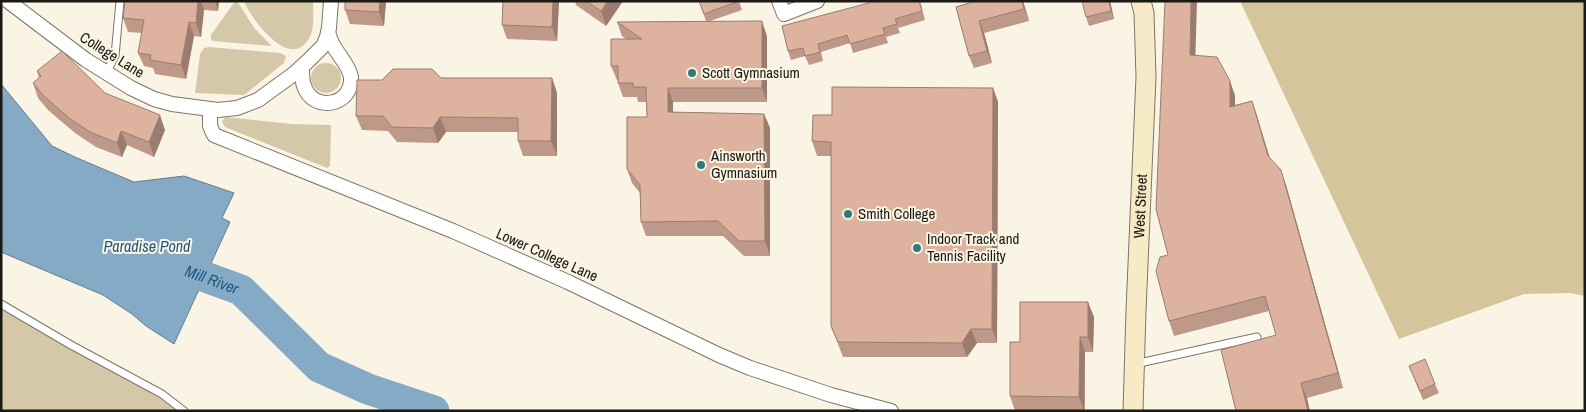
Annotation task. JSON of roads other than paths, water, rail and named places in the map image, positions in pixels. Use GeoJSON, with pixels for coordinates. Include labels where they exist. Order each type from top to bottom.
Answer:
{"type":"FeatureCollection","features":[{"type":"Feature","properties":{"kind":"main road","name":"West Street"},"geometry":{"type":"LineString","coordinates":[[1133,411],[1146,77],[1144,13],[1141,1]]}},
{"type":"Feature","properties":{"kind":"street","name":"College Lane"},"geometry":{"type":"LineString","coordinates":[[8,1],[81,57],[137,91],[162,102],[210,110],[237,108],[252,103],[270,93],[302,67],[323,46],[328,32]]}},
{"type":"Feature","properties":{"kind":"street"},"geometry":{"type":"LineString","coordinates":[[302,67],[303,86],[312,98],[318,102],[332,103],[345,95],[351,78],[349,71],[332,44],[328,32],[331,1]]}},
{"type":"Feature","properties":{"kind":"street"},"geometry":{"type":"LineString","coordinates":[[779,1],[784,14],[817,1]]}},
{"type":"Feature","properties":{"kind":"street","name":"Lower College Lane"},"geometry":{"type":"LineString","coordinates":[[210,110],[210,126],[214,135],[453,231],[568,282],[719,356],[822,392],[891,411]]}},
{"type":"Feature","properties":{"kind":"lane"},"geometry":{"type":"LineString","coordinates":[[106,73],[115,56],[120,1]]}},
{"type":"Feature","properties":{"kind":"lane"},"geometry":{"type":"LineString","coordinates":[[1,304],[71,345],[162,394],[184,411]]}},
{"type":"Feature","properties":{"kind":"lane"},"geometry":{"type":"LineString","coordinates":[[1134,364],[1256,337]]}},
{"type":"Feature","properties":{"kind":"water","name":"Paradise Pond"},"geometry":{"type":"Polygon","coordinates":[[[1,84],[52,146],[77,158],[134,182],[184,176],[234,193],[222,218],[230,222],[174,344],[103,295],[1,252],[1,84]]]}},
{"type":"Feature","properties":{"kind":"waterway","name":"Mill River"},"geometry":{"type":"LineString","coordinates":[[164,262],[241,290],[319,367],[368,389],[434,411]]}},
{"type":"Feature","properties":{"kind":"place","name":"Scott Gymnasium"},"geometry":{"type":"Point","coordinates":[692,73]}},
{"type":"Feature","properties":{"kind":"place","name":"Ainsworth Gymnasium"},"geometry":{"type":"Point","coordinates":[701,165]}},
{"type":"Feature","properties":{"kind":"place","name":"Smith College"},"geometry":{"type":"Point","coordinates":[848,214]}},
{"type":"Feature","properties":{"kind":"place","name":"Indoor Track and Tennis Facility"},"geometry":{"type":"Point","coordinates":[917,248]}}]}
